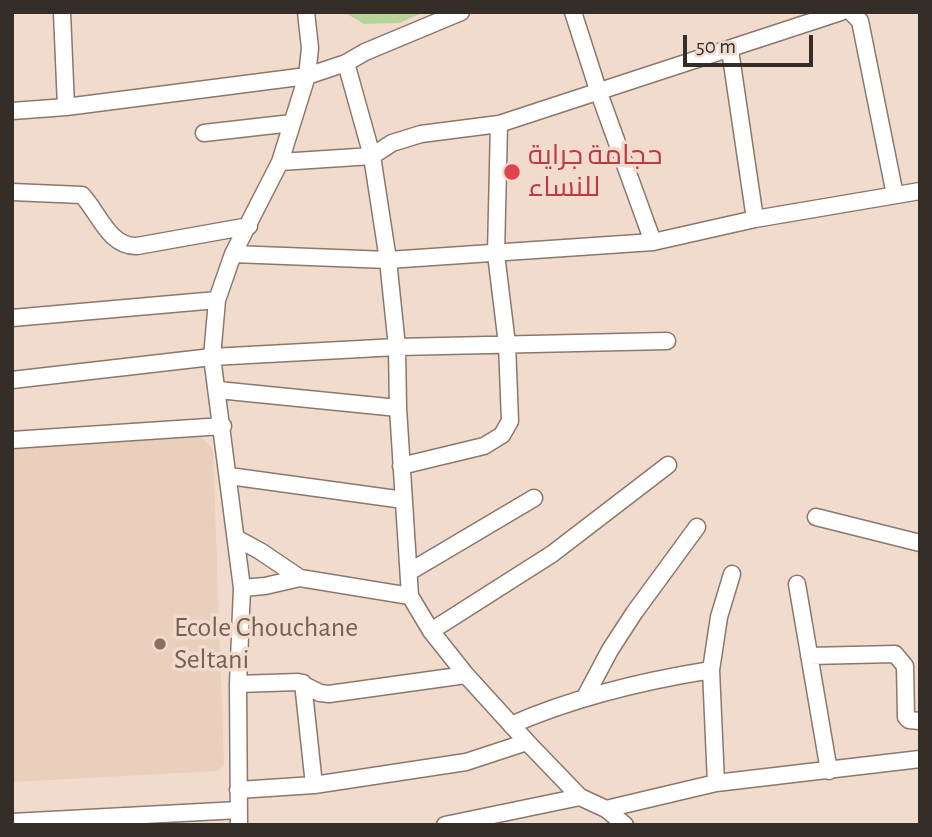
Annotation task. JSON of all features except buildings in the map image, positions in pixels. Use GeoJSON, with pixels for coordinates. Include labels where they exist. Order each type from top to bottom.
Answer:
{"type":"FeatureCollection","features":[{"type":"Feature","properties":{"kind":"street"},"geometry":{"type":"LineString","coordinates":[[62,12],[66,107]]}},
{"type":"Feature","properties":{"kind":"street"},"geometry":{"type":"LineString","coordinates":[[12,822],[239,817],[242,588],[212,357],[218,300],[233,254],[280,162],[307,76],[310,48],[306,12]]}},
{"type":"Feature","properties":{"kind":"street"},"geometry":{"type":"LineString","coordinates":[[12,111],[66,107],[307,76],[346,63],[365,52],[397,41],[461,12]]}},
{"type":"Feature","properties":{"kind":"street"},"geometry":{"type":"LineString","coordinates":[[573,12],[653,242]]}},
{"type":"Feature","properties":{"kind":"street"},"geometry":{"type":"LineString","coordinates":[[280,162],[372,156],[391,143],[421,134],[499,124],[849,13],[860,21],[895,195]]}},
{"type":"Feature","properties":{"kind":"street"},"geometry":{"type":"LineString","coordinates":[[730,50],[755,219]]}},
{"type":"Feature","properties":{"kind":"street"},"geometry":{"type":"LineString","coordinates":[[346,63],[372,156],[388,260],[397,347],[401,466],[410,596],[430,631],[511,725],[580,797],[606,809],[625,825]]}},
{"type":"Feature","properties":{"kind":"street"},"geometry":{"type":"LineString","coordinates":[[204,133],[292,123]]}},
{"type":"Feature","properties":{"kind":"street"},"geometry":{"type":"LineString","coordinates":[[401,466],[484,446],[502,435],[510,421],[507,344],[496,254],[499,124]]}},
{"type":"Feature","properties":{"kind":"street"},"geometry":{"type":"LineString","coordinates":[[233,254],[388,260],[653,242],[755,219],[920,191]]}},
{"type":"Feature","properties":{"kind":"street"},"geometry":{"type":"LineString","coordinates":[[12,192],[82,195],[116,240],[125,246],[248,226]]}},
{"type":"Feature","properties":{"kind":"street"},"geometry":{"type":"LineString","coordinates":[[12,318],[218,300]]}},
{"type":"Feature","properties":{"kind":"street"},"geometry":{"type":"LineString","coordinates":[[12,380],[212,357],[397,347],[667,341]]}},
{"type":"Feature","properties":{"kind":"street"},"geometry":{"type":"LineString","coordinates":[[218,390],[398,408]]}},
{"type":"Feature","properties":{"kind":"street"},"geometry":{"type":"LineString","coordinates":[[12,440],[223,426]]}},
{"type":"Feature","properties":{"kind":"street"},"geometry":{"type":"LineString","coordinates":[[430,631],[552,554],[668,465]]}},
{"type":"Feature","properties":{"kind":"street"},"geometry":{"type":"LineString","coordinates":[[229,476],[404,500]]}},
{"type":"Feature","properties":{"kind":"street"},"geometry":{"type":"LineString","coordinates":[[409,572],[534,498]]}},
{"type":"Feature","properties":{"kind":"street"},"geometry":{"type":"LineString","coordinates":[[816,517],[920,543]]}},
{"type":"Feature","properties":{"kind":"street"},"geometry":{"type":"LineString","coordinates":[[585,697],[634,613],[697,527]]}},
{"type":"Feature","properties":{"kind":"street"},"geometry":{"type":"LineString","coordinates":[[236,538],[300,578]]}},
{"type":"Feature","properties":{"kind":"street"},"geometry":{"type":"LineString","coordinates":[[716,783],[711,670],[719,617],[732,574]]}},
{"type":"Feature","properties":{"kind":"street"},"geometry":{"type":"LineString","coordinates":[[242,588],[300,578],[410,596]]}},
{"type":"Feature","properties":{"kind":"street"},"geometry":{"type":"LineString","coordinates":[[797,584],[829,771]]}},
{"type":"Feature","properties":{"kind":"street"},"geometry":{"type":"LineString","coordinates":[[810,656],[895,654],[905,666],[906,717],[920,721]]}},
{"type":"Feature","properties":{"kind":"street"},"geometry":{"type":"LineString","coordinates":[[511,725],[585,697],[666,677],[711,670]]}},
{"type":"Feature","properties":{"kind":"street"},"geometry":{"type":"LineString","coordinates":[[239,684],[292,681],[329,694],[466,675]]}},
{"type":"Feature","properties":{"kind":"street"},"geometry":{"type":"LineString","coordinates":[[303,683],[314,785]]}},
{"type":"Feature","properties":{"kind":"street"},"geometry":{"type":"LineString","coordinates":[[238,790],[314,785],[466,762],[527,742]]}},
{"type":"Feature","properties":{"kind":"street"},"geometry":{"type":"LineString","coordinates":[[606,809],[716,783],[920,760]]}},
{"type":"Feature","properties":{"kind":"street"},"geometry":{"type":"LineString","coordinates":[[447,825],[580,797]]}},
{"type":"Feature","properties":{"kind":"shaded area","name":"Ecole Chouchane Seltani"},"geometry":{"type":"Polygon","coordinates":[[[197,433],[213,449],[224,766],[217,771],[12,782],[12,443],[197,433]]]}},
{"type":"Feature","properties":{"kind":"green space"},"geometry":{"type":"Polygon","coordinates":[[[344,12],[424,12],[399,23],[364,24],[344,12]]]}},
{"type":"Feature","properties":{"kind":"place","name":"حجامة جراية للنساء"},"geometry":{"type":"Point","coordinates":[512,172]}},
{"type":"Feature","properties":{"kind":"place","name":"Ecole Chouchane Seltani"},"geometry":{"type":"Point","coordinates":[160,644]}}]}
